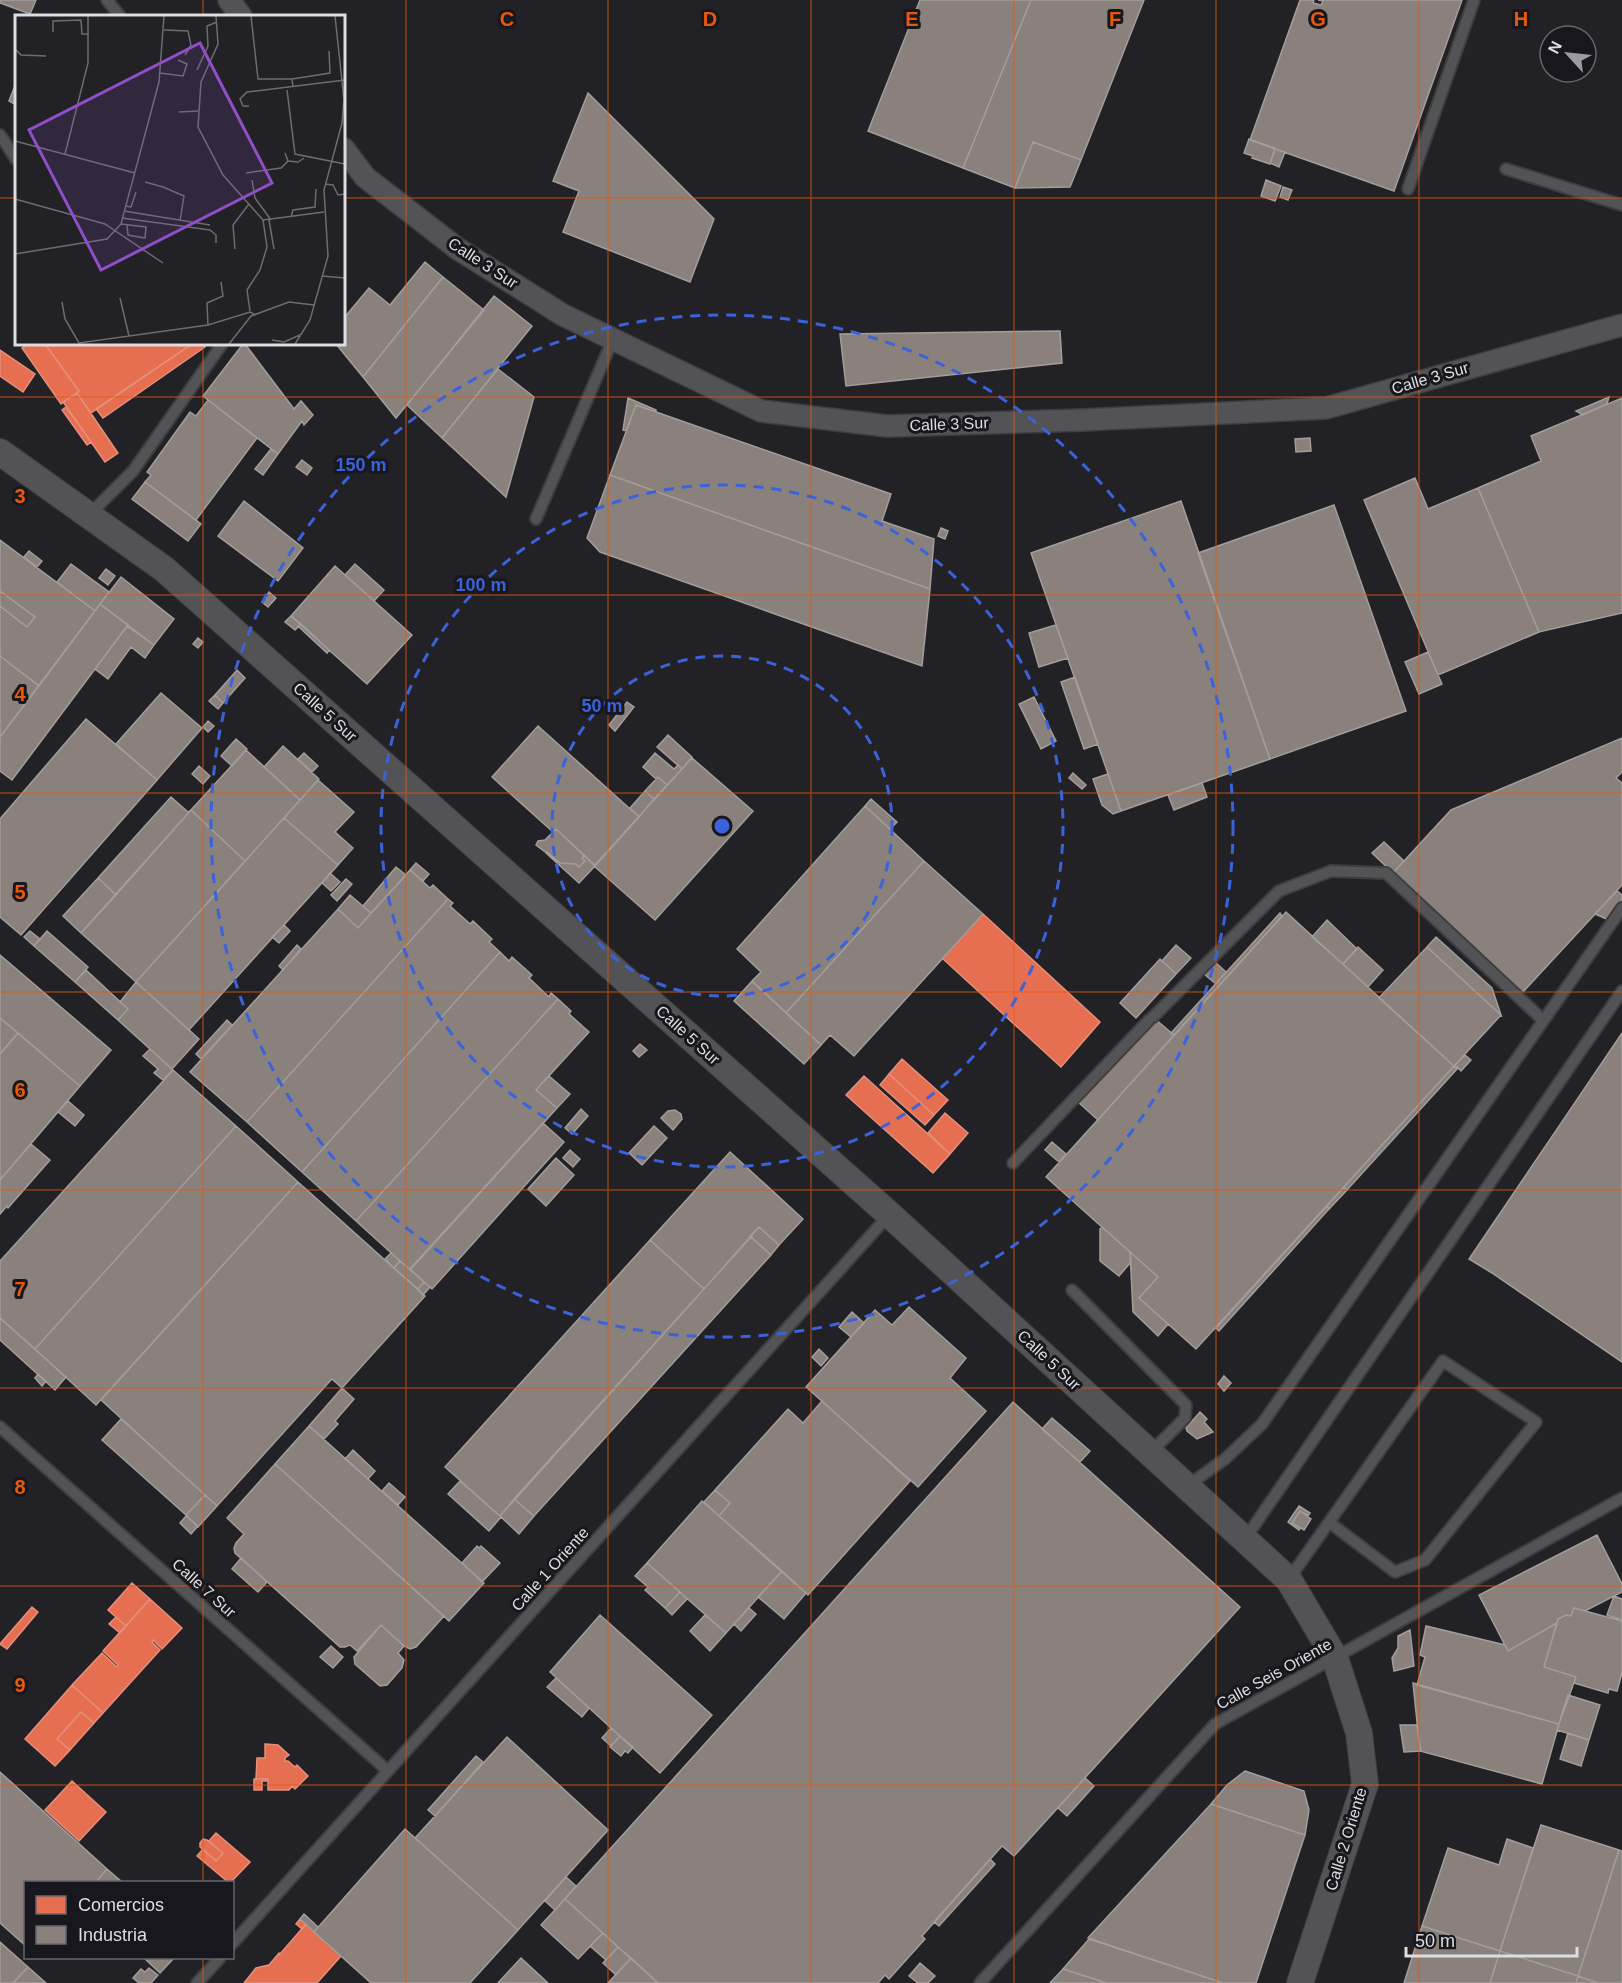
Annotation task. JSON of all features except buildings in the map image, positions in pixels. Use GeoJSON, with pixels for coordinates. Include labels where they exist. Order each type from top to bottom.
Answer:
{"type":"FeatureCollection","features":[{"type":"Feature","properties":{"kind":"street"},"geometry":{"type":"LineString","coordinates":[[229,0],[240,15]]}},
{"type":"Feature","properties":{"kind":"street","name":"Calle 3 Sur"},"geometry":{"type":"LineString","coordinates":[[345,150],[365,177],[458,249],[564,315],[761,411],[887,426],[1083,420],[1326,408],[1622,325]]}},
{"type":"Feature","properties":{"kind":"street","name":"Calle 5 Sur"},"geometry":{"type":"LineString","coordinates":[[0,452],[164,569],[890,1215],[1289,1580],[1335,1658]]}},
{"type":"Feature","properties":{"kind":"street","name":"Calle 2 Oriente"},"geometry":{"type":"LineString","coordinates":[[1300,1983],[1365,1784],[1359,1732],[1335,1658]]}},
{"type":"Feature","properties":{"kind":"lane"},"geometry":{"type":"LineString","coordinates":[[107,0],[119,15]]}},
{"type":"Feature","properties":{"kind":"lane"},"geometry":{"type":"LineString","coordinates":[[1408,189],[1474,0]]}},
{"type":"Feature","properties":{"kind":"lane"},"geometry":{"type":"LineString","coordinates":[[0,135],[15,158]]}},
{"type":"Feature","properties":{"kind":"lane"},"geometry":{"type":"LineString","coordinates":[[1506,169],[1622,205]]}},
{"type":"Feature","properties":{"kind":"lane"},"geometry":{"type":"LineString","coordinates":[[536,519],[613,339]]}},
{"type":"Feature","properties":{"kind":"lane"},"geometry":{"type":"LineString","coordinates":[[88,515],[133,471],[221,345]]}},
{"type":"Feature","properties":{"kind":"lane"},"geometry":{"type":"LineString","coordinates":[[1013,1163],[1151,1018],[1279,891],[1330,871],[1386,873],[1543,1020]]}},
{"type":"Feature","properties":{"kind":"lane"},"geometry":{"type":"LineString","coordinates":[[1187,1487],[1225,1460],[1262,1424],[1622,908]]}},
{"type":"Feature","properties":{"kind":"lane"},"geometry":{"type":"LineString","coordinates":[[1245,1539],[1622,991]]}},
{"type":"Feature","properties":{"kind":"lane","name":"Calle 1 Oriente"},"geometry":{"type":"LineString","coordinates":[[234,1942],[890,1215]]}},
{"type":"Feature","properties":{"kind":"lane"},"geometry":{"type":"LineString","coordinates":[[1072,1290],[1186,1405],[1185,1418],[1150,1453]]}},
{"type":"Feature","properties":{"kind":"lane"},"geometry":{"type":"LineString","coordinates":[[1289,1580],[1443,1361],[1536,1422],[1425,1560],[1395,1572],[1330,1522]]}},
{"type":"Feature","properties":{"kind":"lane","name":"Calle 7 Sur"},"geometry":{"type":"LineString","coordinates":[[0,1427],[388,1771]]}},
{"type":"Feature","properties":{"kind":"lane","name":"Calle Seis Oriente"},"geometry":{"type":"LineString","coordinates":[[980,1983],[1215,1724],[1622,1498]]}},
{"type":"Feature","properties":{"kind":"lane"},"geometry":{"type":"LineString","coordinates":[[197,1983],[219,1959]]}}]}
